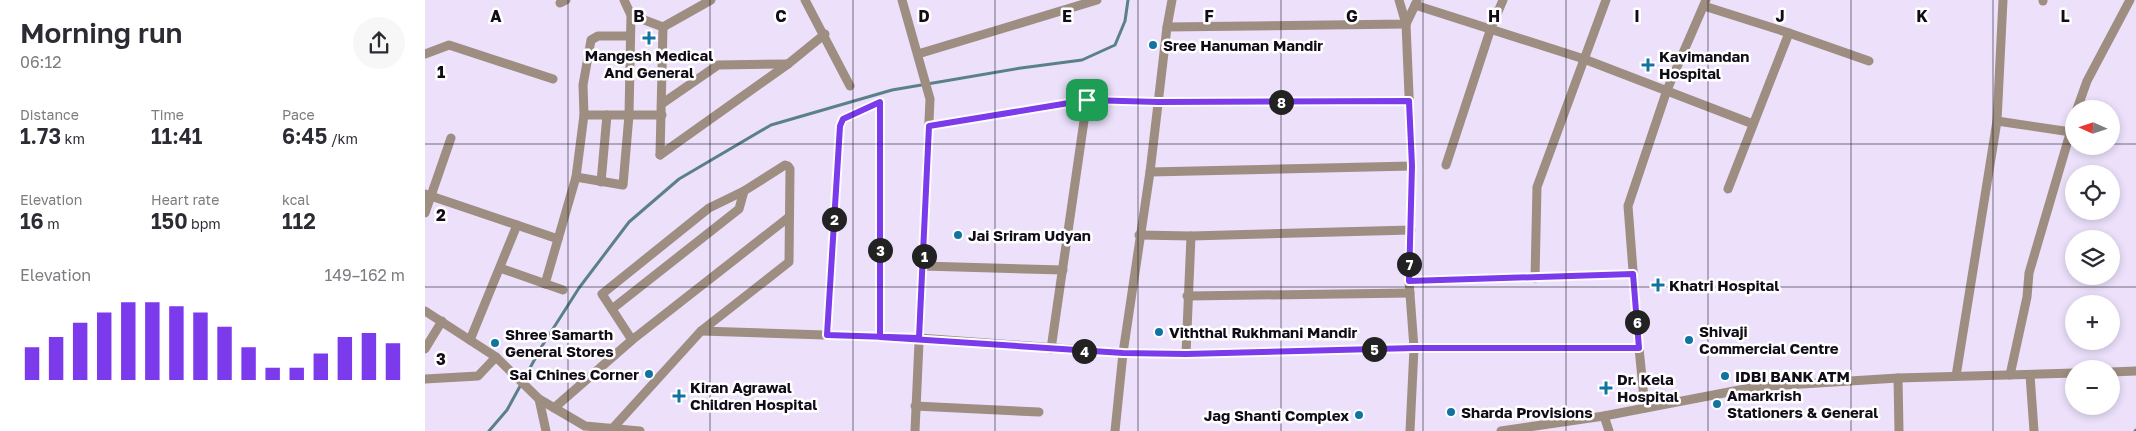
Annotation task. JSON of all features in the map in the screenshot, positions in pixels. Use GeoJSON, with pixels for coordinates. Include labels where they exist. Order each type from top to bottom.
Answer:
{"type":"FeatureCollection","features":[{"type":"Feature","properties":{"kind":"street"},"geometry":{"type":"LineString","coordinates":[[577,178],[623,185],[629,116],[631,15],[624,0]]}},
{"type":"Feature","properties":{"kind":"street"},"geometry":{"type":"LineString","coordinates":[[631,15],[663,27],[711,0]]}},
{"type":"Feature","properties":{"kind":"street"},"geometry":{"type":"LineString","coordinates":[[805,0],[825,34],[850,86]]}},
{"type":"Feature","properties":{"kind":"street"},"geometry":{"type":"LineString","coordinates":[[903,0],[930,99],[915,431]]}},
{"type":"Feature","properties":{"kind":"street"},"geometry":{"type":"LineString","coordinates":[[918,54],[1097,0]]}},
{"type":"Feature","properties":{"kind":"street"},"geometry":{"type":"LineString","coordinates":[[1115,431],[1123,353],[1139,235],[1150,172],[1167,27],[1172,0]]}},
{"type":"Feature","properties":{"kind":"street"},"geometry":{"type":"LineString","coordinates":[[1399,0],[1406,24],[1412,166],[1409,281],[1414,348],[1410,431]]}},
{"type":"Feature","properties":{"kind":"street"},"geometry":{"type":"LineString","coordinates":[[1446,165],[1491,28],[1503,0]]}},
{"type":"Feature","properties":{"kind":"street"},"geometry":{"type":"LineString","coordinates":[[1535,278],[1537,187],[1606,0]]}},
{"type":"Feature","properties":{"kind":"street"},"geometry":{"type":"LineString","coordinates":[[1956,376],[1997,121],[2003,0]]}},
{"type":"Feature","properties":{"kind":"street"},"geometry":{"type":"LineString","coordinates":[[2081,100],[2092,72],[2131,0]]}},
{"type":"Feature","properties":{"kind":"street"},"geometry":{"type":"LineString","coordinates":[[1406,24],[1416,2],[1584,59],[1753,124]]}},
{"type":"Feature","properties":{"kind":"street"},"geometry":{"type":"LineString","coordinates":[[1645,408],[1628,206],[1667,90],[1705,3],[1869,61]]}},
{"type":"Feature","properties":{"kind":"street"},"geometry":{"type":"LineString","coordinates":[[1167,27],[1406,24]]}},
{"type":"Feature","properties":{"kind":"street"},"geometry":{"type":"LineString","coordinates":[[663,27],[663,103],[660,155],[788,64],[825,34]]}},
{"type":"Feature","properties":{"kind":"street"},"geometry":{"type":"LineString","coordinates":[[1728,189],[1789,33]]}},
{"type":"Feature","properties":{"kind":"street"},"geometry":{"type":"LineString","coordinates":[[545,284],[577,178],[584,115],[583,85],[591,40],[598,36],[630,36]]}},
{"type":"Feature","properties":{"kind":"street"},"geometry":{"type":"LineString","coordinates":[[425,54],[449,45],[553,79]]}},
{"type":"Feature","properties":{"kind":"street"},"geometry":{"type":"LineString","coordinates":[[663,103],[718,65],[788,64]]}},
{"type":"Feature","properties":{"kind":"street"},"geometry":{"type":"LineString","coordinates":[[929,126],[1087,100],[1158,102],[1409,101]]}},
{"type":"Feature","properties":{"kind":"street"},"geometry":{"type":"LineString","coordinates":[[1051,349],[1087,100]]}},
{"type":"Feature","properties":{"kind":"street"},"geometry":{"type":"LineString","coordinates":[[827,335],[840,126],[843,119],[880,102],[880,337]]}},
{"type":"Feature","properties":{"kind":"street"},"geometry":{"type":"LineString","coordinates":[[584,115],[662,115]]}},
{"type":"Feature","properties":{"kind":"street"},"geometry":{"type":"LineString","coordinates":[[601,182],[607,115]]}},
{"type":"Feature","properties":{"kind":"street"},"geometry":{"type":"LineString","coordinates":[[1997,121],[2065,131]]}},
{"type":"Feature","properties":{"kind":"street"},"geometry":{"type":"LineString","coordinates":[[425,213],[428,195],[451,138]]}},
{"type":"Feature","properties":{"kind":"street"},"geometry":{"type":"LineString","coordinates":[[2010,375],[2027,297],[2029,273],[2065,152]]}},
{"type":"Feature","properties":{"kind":"street"},"geometry":{"type":"LineString","coordinates":[[612,428],[701,331],[789,262],[790,169],[788,166],[785,165],[744,191],[709,208],[602,294],[632,340]]}},
{"type":"Feature","properties":{"kind":"street"},"geometry":{"type":"LineString","coordinates":[[1150,172],[1412,166]]}},
{"type":"Feature","properties":{"kind":"street"},"geometry":{"type":"LineString","coordinates":[[612,309],[739,209],[744,191]]}},
{"type":"Feature","properties":{"kind":"street"},"geometry":{"type":"LineString","coordinates":[[428,195],[558,239]]}},
{"type":"Feature","properties":{"kind":"street"},"geometry":{"type":"LineString","coordinates":[[554,408],[632,340],[789,217]]}},
{"type":"Feature","properties":{"kind":"street"},"geometry":{"type":"LineString","coordinates":[[470,340],[517,225]]}},
{"type":"Feature","properties":{"kind":"street"},"geometry":{"type":"LineString","coordinates":[[1139,235],[1191,236],[1411,230]]}},
{"type":"Feature","properties":{"kind":"street"},"geometry":{"type":"LineString","coordinates":[[1186,354],[1191,236]]}},
{"type":"Feature","properties":{"kind":"street"},"geometry":{"type":"LineString","coordinates":[[923,266],[1063,270]]}},
{"type":"Feature","properties":{"kind":"street"},"geometry":{"type":"LineString","coordinates":[[500,268],[563,290]]}},
{"type":"Feature","properties":{"kind":"street"},"geometry":{"type":"LineString","coordinates":[[1409,281],[1633,274]]}},
{"type":"Feature","properties":{"kind":"street"},"geometry":{"type":"LineString","coordinates":[[1187,296],[1410,293]]}},
{"type":"Feature","properties":{"kind":"street"},"geometry":{"type":"LineString","coordinates":[[425,311],[496,357],[537,397],[585,426],[640,431]]}},
{"type":"Feature","properties":{"kind":"street"},"geometry":{"type":"LineString","coordinates":[[425,349],[442,321]]}},
{"type":"Feature","properties":{"kind":"street"},"geometry":{"type":"LineString","coordinates":[[701,331],[919,338],[1123,353],[1186,354],[1414,348],[1639,348]]}},
{"type":"Feature","properties":{"kind":"street"},"geometry":{"type":"LineString","coordinates":[[425,379],[478,376],[496,357]]}},
{"type":"Feature","properties":{"kind":"street"},"geometry":{"type":"LineString","coordinates":[[2120,372],[2136,371]]}},
{"type":"Feature","properties":{"kind":"street"},"geometry":{"type":"LineString","coordinates":[[1501,431],[1605,416],[1755,387],[1898,378],[2065,373]]}},
{"type":"Feature","properties":{"kind":"street"},"geometry":{"type":"LineString","coordinates":[[2030,375],[2034,431]]}},
{"type":"Feature","properties":{"kind":"street"},"geometry":{"type":"LineString","coordinates":[[1898,378],[1899,431]]}},
{"type":"Feature","properties":{"kind":"street"},"geometry":{"type":"LineString","coordinates":[[537,397],[546,431]]}},
{"type":"Feature","properties":{"kind":"street"},"geometry":{"type":"LineString","coordinates":[[915,406],[1039,412]]}},
{"type":"Feature","properties":{"kind":"street"},"geometry":{"type":"LineString","coordinates":[[1605,416],[1609,431]]}},
{"type":"Feature","properties":{"kind":"waterway"},"geometry":{"type":"LineString","coordinates":[[489,431],[507,410],[542,346],[579,288],[629,222],[679,179],[771,125],[892,90],[1021,68],[1082,60],[1115,45],[1125,21],[1128,0]]}},
{"type":"Feature","properties":{"kind":"place","name":"Mangesh Medical And General"},"geometry":{"type":"Point","coordinates":[649,38]}},
{"type":"Feature","properties":{"kind":"place","name":"Sree Hanuman Mandir"},"geometry":{"type":"Point","coordinates":[1153,45]}},
{"type":"Feature","properties":{"kind":"place","name":"Kavimandan Hospital"},"geometry":{"type":"Point","coordinates":[1648,65]}},
{"type":"Feature","properties":{"kind":"place","name":"Jai Sriram Udyan"},"geometry":{"type":"Point","coordinates":[958,235]}},
{"type":"Feature","properties":{"kind":"place","name":"Khatri Hospital"},"geometry":{"type":"Point","coordinates":[1658,285]}},
{"type":"Feature","properties":{"kind":"place","name":"Viththal Rukhmani Mandir"},"geometry":{"type":"Point","coordinates":[1159,332]}},
{"type":"Feature","properties":{"kind":"place","name":"Shivaji Commercial Centre"},"geometry":{"type":"Point","coordinates":[1689,340]}},
{"type":"Feature","properties":{"kind":"place","name":"Shree Samarth General Stores"},"geometry":{"type":"Point","coordinates":[495,343]}},
{"type":"Feature","properties":{"kind":"place","name":"Sai Chines Corner"},"geometry":{"type":"Point","coordinates":[649,374]}},
{"type":"Feature","properties":{"kind":"place","name":"IDBI BANK ATM"},"geometry":{"type":"Point","coordinates":[1725,376]}},
{"type":"Feature","properties":{"kind":"place","name":"Dr. Kela Hospital"},"geometry":{"type":"Point","coordinates":[1606,388]}},
{"type":"Feature","properties":{"kind":"place","name":"Kiran Agrawal Children Hospital"},"geometry":{"type":"Point","coordinates":[679,396]}},
{"type":"Feature","properties":{"kind":"place","name":"Amarkrish Stationers & General"},"geometry":{"type":"Point","coordinates":[1717,404]}},
{"type":"Feature","properties":{"kind":"place","name":"Sharda Provisions"},"geometry":{"type":"Point","coordinates":[1451,412]}},
{"type":"Feature","properties":{"kind":"place","name":"Jag Shanti Complex"},"geometry":{"type":"Point","coordinates":[1359,415]}},
{"type":"Feature","properties":{"kind":"route"},"geometry":{"type":"LineString","coordinates":[[1087,100],[929,126],[919,338],[827,335],[840,126],[843,119],[851,114],[880,102],[880,337],[919,338],[1051,349],[1186,354],[1414,348],[1639,348],[1633,274],[1409,281],[1412,166],[1409,101],[1158,102],[1087,100]]}}]}
